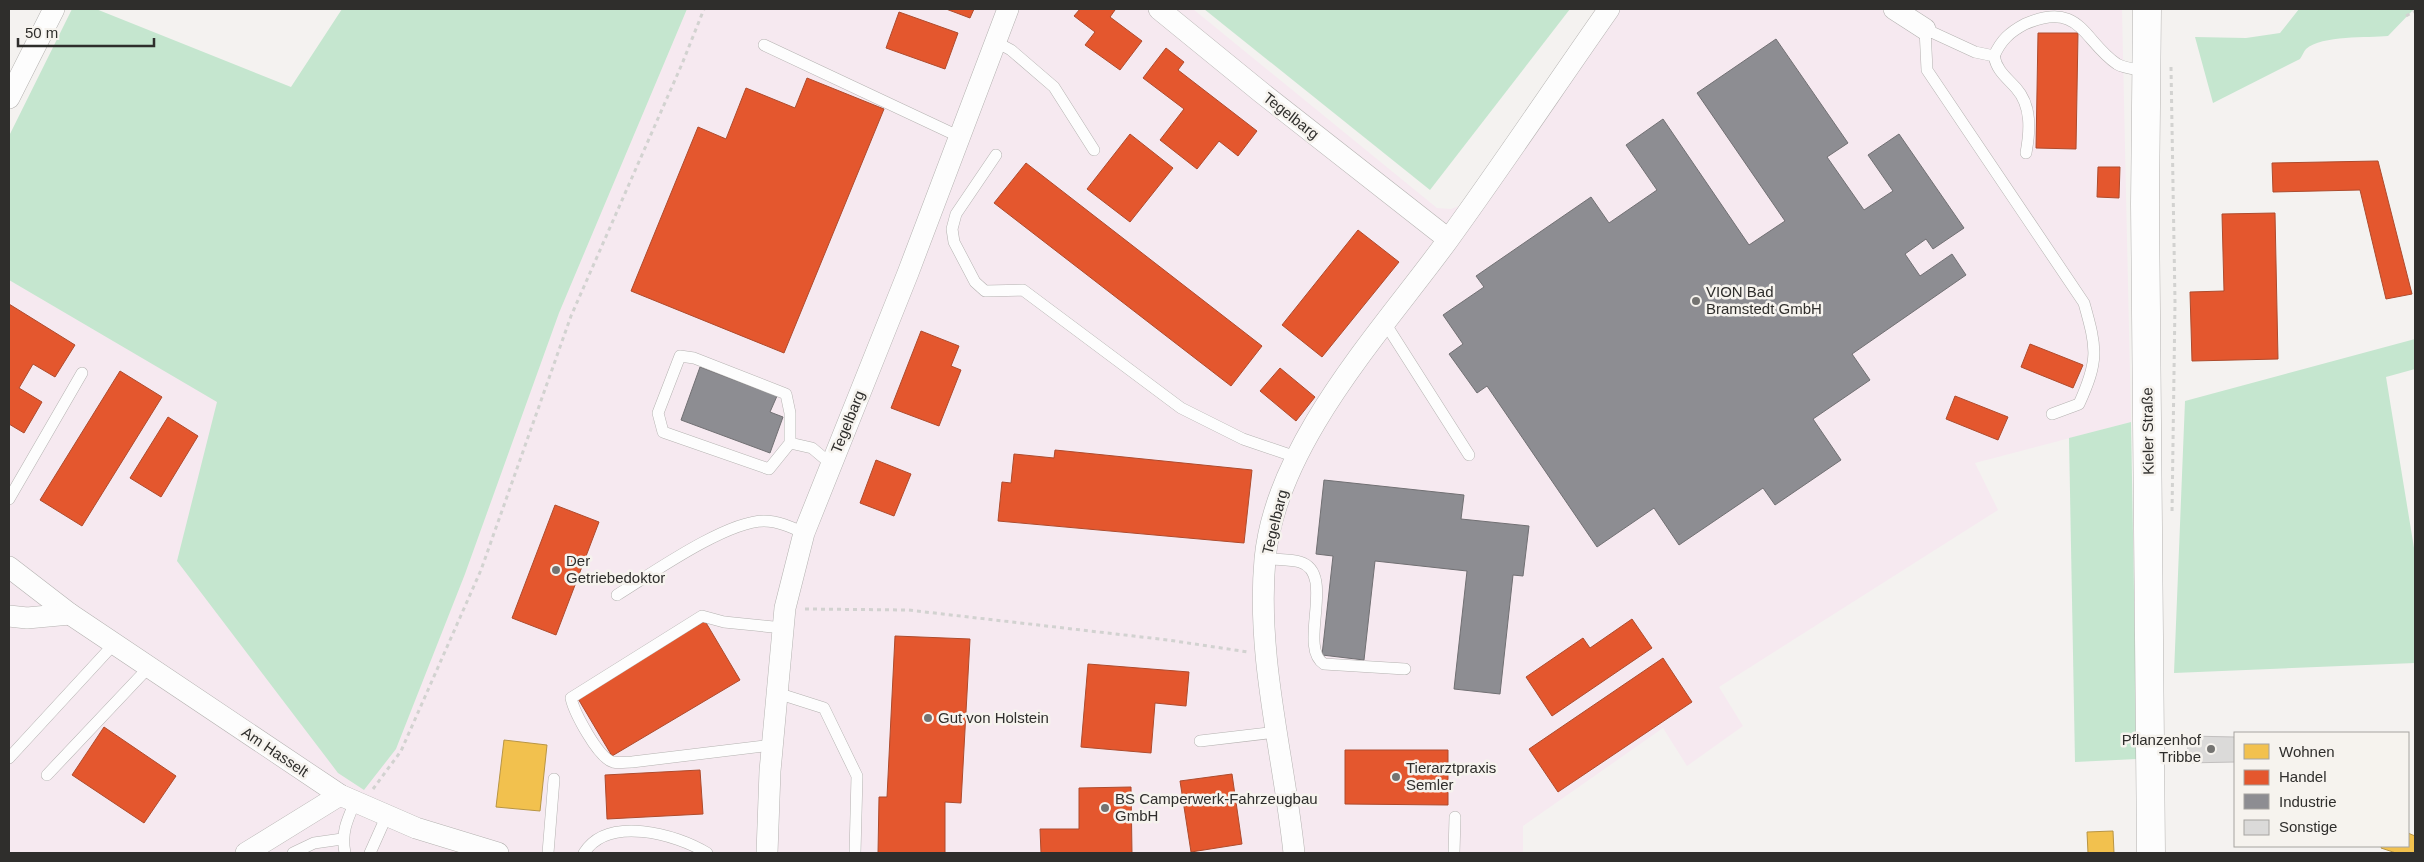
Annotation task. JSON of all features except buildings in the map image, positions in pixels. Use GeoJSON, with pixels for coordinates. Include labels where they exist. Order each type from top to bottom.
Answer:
{"type":"FeatureCollection","features":[{"type":"Feature","properties":{"kind":"street"},"geometry":{"type":"LineString","coordinates":[[9,98],[54,9]]}},
{"type":"Feature","properties":{"kind":"street","name":"Tegelbarg"},"geometry":{"type":"LineString","coordinates":[[766,853],[772,745],[784,618],[804,533],[960,137],[1008,9]]}},
{"type":"Feature","properties":{"kind":"street","name":"Tegelbarg"},"geometry":{"type":"LineString","coordinates":[[1159,9],[1262,93],[1448,239]]}},
{"type":"Feature","properties":{"kind":"street","name":"Tegelbarg"},"geometry":{"type":"LineString","coordinates":[[1294,853],[1266,663],[1265,558],[1274,512],[1296,457],[1345,377],[1448,239],[1609,9]]}},
{"type":"Feature","properties":{"kind":"street"},"geometry":{"type":"LineString","coordinates":[[1894,9],[1926,29]]}},
{"type":"Feature","properties":{"kind":"street","name":"Kieler Straße"},"geometry":{"type":"LineString","coordinates":[[2147,9],[2146,213],[2151,853]]}},
{"type":"Feature","properties":{"kind":"street","name":"Am Hasselt"},"geometry":{"type":"LineString","coordinates":[[9,567],[70,614],[114,644],[352,800],[416,828],[471,849],[498,853]]}},
{"type":"Feature","properties":{"kind":"street"},"geometry":{"type":"LineString","coordinates":[[11,618],[70,614]]}},
{"type":"Feature","properties":{"kind":"street"},"geometry":{"type":"LineString","coordinates":[[246,853],[352,800]]}},
{"type":"Feature","properties":{"kind":"lane"},"geometry":{"type":"LineString","coordinates":[[2026,153],[2030,130],[2027,110],[2018,90],[1996,67],[1994,56],[2000,42],[2014,30],[2034,20],[2052,16],[2070,19],[2084,27],[2108,57],[2120,66],[2147,71]]}},
{"type":"Feature","properties":{"kind":"lane"},"geometry":{"type":"LineString","coordinates":[[1994,56],[1975,52],[1926,29],[1927,70],[2084,303],[2096,342],[2092,376],[2079,404],[2052,414]]}},
{"type":"Feature","properties":{"kind":"lane"},"geometry":{"type":"LineString","coordinates":[[996,42],[1011,50],[1054,87],[1094,150]]}},
{"type":"Feature","properties":{"kind":"lane"},"geometry":{"type":"LineString","coordinates":[[764,45],[960,137]]}},
{"type":"Feature","properties":{"kind":"lane"},"geometry":{"type":"LineString","coordinates":[[996,155],[953,221],[954,242],[977,286],[985,291],[993,292],[1023,290],[1181,408],[1243,439],[1296,457]]}},
{"type":"Feature","properties":{"kind":"lane"},"geometry":{"type":"LineString","coordinates":[[1385,323],[1469,455]]}},
{"type":"Feature","properties":{"kind":"lane"},"geometry":{"type":"LineString","coordinates":[[680,356],[694,358],[786,394],[790,413],[790,443],[769,469],[662,432],[658,413],[680,356]]}},
{"type":"Feature","properties":{"kind":"lane"},"geometry":{"type":"LineString","coordinates":[[9,499],[82,373]]}},
{"type":"Feature","properties":{"kind":"lane"},"geometry":{"type":"LineString","coordinates":[[790,443],[812,448],[832,464]]}},
{"type":"Feature","properties":{"kind":"lane"},"geometry":{"type":"LineString","coordinates":[[617,595],[700,544],[749,523],[773,522],[804,533]]}},
{"type":"Feature","properties":{"kind":"lane"},"geometry":{"type":"LineString","coordinates":[[1265,558],[1300,562],[1311,573],[1317,590],[1314,648],[1319,661],[1324,664],[1405,669]]}},
{"type":"Feature","properties":{"kind":"lane"},"geometry":{"type":"LineString","coordinates":[[772,745],[632,762],[613,762],[602,755],[573,707],[571,698],[702,616],[724,622],[784,618]]}},
{"type":"Feature","properties":{"kind":"lane"},"geometry":{"type":"LineString","coordinates":[[9,758],[114,644]]}},
{"type":"Feature","properties":{"kind":"lane"},"geometry":{"type":"LineString","coordinates":[[47,775],[149,667]]}},
{"type":"Feature","properties":{"kind":"lane"},"geometry":{"type":"LineString","coordinates":[[777,693],[824,708],[858,776],[855,853]]}},
{"type":"Feature","properties":{"kind":"lane"},"geometry":{"type":"LineString","coordinates":[[1200,741],[1277,732]]}},
{"type":"Feature","properties":{"kind":"lane"},"geometry":{"type":"LineString","coordinates":[[548,853],[554,779]]}},
{"type":"Feature","properties":{"kind":"lane"},"geometry":{"type":"LineString","coordinates":[[345,853],[342,839],[344,825],[352,800]]}},
{"type":"Feature","properties":{"kind":"lane"},"geometry":{"type":"LineString","coordinates":[[370,853],[387,815]]}},
{"type":"Feature","properties":{"kind":"lane"},"geometry":{"type":"LineString","coordinates":[[1454,853],[1455,817]]}},
{"type":"Feature","properties":{"kind":"lane"},"geometry":{"type":"LineString","coordinates":[[584,853],[590,844],[604,836],[631,832],[662,833],[695,846],[707,853]]}},
{"type":"Feature","properties":{"kind":"lane"},"geometry":{"type":"LineString","coordinates":[[293,853],[314,843],[342,839]]}},
{"type":"Feature","properties":{"kind":"path"},"geometry":{"type":"LineString","coordinates":[[352,800],[401,752],[481,570],[571,316],[682,64],[704,9]]}},
{"type":"Feature","properties":{"kind":"path"},"geometry":{"type":"LineString","coordinates":[[2406,16],[2415,12]]}},
{"type":"Feature","properties":{"kind":"path"},"geometry":{"type":"LineString","coordinates":[[784,618],[908,610],[1041,624],[1245,651],[1266,663]]}},
{"type":"Feature","properties":{"kind":"shaded area"},"geometry":{"type":"Polygon","coordinates":[[[687,9],[1193,9],[1437,208],[1451,209],[1467,203],[1596,9],[2122,9],[2131,422],[1975,463],[1998,510],[1719,687],[1743,726],[1687,766],[1663,728],[1523,826],[1523,853],[9,853],[9,280],[218,402],[177,561],[396,749],[465,574],[559,313],[687,9]]]}},
{"type":"Feature","properties":{"kind":"green space"},"geometry":{"type":"Polygon","coordinates":[[[72,9],[96,9],[291,87],[342,9],[687,9],[559,313],[465,574],[396,749],[364,790],[338,773],[177,561],[217,402],[9,280],[9,136],[72,9]]]}},
{"type":"Feature","properties":{"kind":"green space"},"geometry":{"type":"Polygon","coordinates":[[[1204,9],[1570,9],[1430,190],[1204,9]]]}},
{"type":"Feature","properties":{"kind":"green space"},"geometry":{"type":"Polygon","coordinates":[[[2299,9],[2414,9],[2388,36],[2323,41],[2306,49],[2300,59],[2213,103],[2195,37],[2246,38],[2280,33],[2299,9]]]}},
{"type":"Feature","properties":{"kind":"green space"},"geometry":{"type":"Polygon","coordinates":[[[2415,339],[2415,369],[2386,377],[2415,554],[2415,663],[2174,673],[2185,401],[2415,339]]]}},
{"type":"Feature","properties":{"kind":"green space"},"geometry":{"type":"Polygon","coordinates":[[[2131,422],[2137,759],[2075,762],[2069,438],[2131,422]]]}},
{"type":"Feature","properties":{"kind":"place","name":"VION Bad Bramstedt GmbH"},"geometry":{"type":"Point","coordinates":[1696,301]}},
{"type":"Feature","properties":{"kind":"place","name":"Der Getriebedoktor"},"geometry":{"type":"Point","coordinates":[556,570]}},
{"type":"Feature","properties":{"kind":"place","name":"Gut von Holstein"},"geometry":{"type":"Point","coordinates":[928,718]}},
{"type":"Feature","properties":{"kind":"place","name":"Pflanzenhof Tribbe"},"geometry":{"type":"Point","coordinates":[2211,749]}},
{"type":"Feature","properties":{"kind":"place","name":"Tierarztpraxis Semler"},"geometry":{"type":"Point","coordinates":[1396,777]}},
{"type":"Feature","properties":{"kind":"place","name":"BS Camperwerk-Fahrzeugbau GmbH"},"geometry":{"type":"Point","coordinates":[1105,808]}}]}
